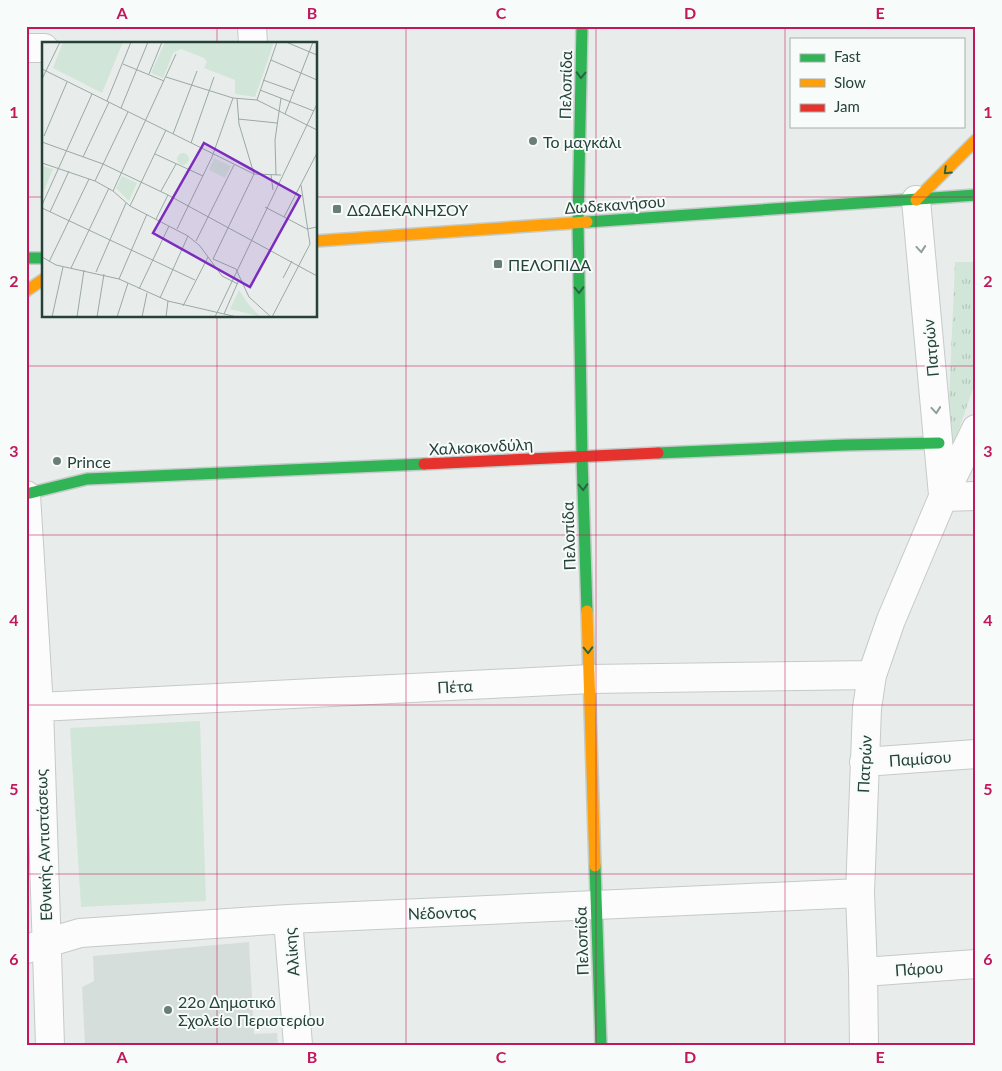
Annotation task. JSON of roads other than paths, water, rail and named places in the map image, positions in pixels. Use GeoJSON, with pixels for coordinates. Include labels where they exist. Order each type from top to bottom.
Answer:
{"type":"FeatureCollection","features":[{"type":"Feature","properties":{"kind":"street"},"geometry":{"type":"LineString","coordinates":[[252,26],[253,42]]}},
{"type":"Feature","properties":{"kind":"street","name":"Πελοπίδα"},"geometry":{"type":"LineString","coordinates":[[582,26],[578,223],[582,458],[601,1045]]}},
{"type":"Feature","properties":{"kind":"street"},"geometry":{"type":"LineString","coordinates":[[26,48],[42,48]]}},
{"type":"Feature","properties":{"kind":"street"},"geometry":{"type":"LineString","coordinates":[[916,200],[976,140]]}},
{"type":"Feature","properties":{"kind":"street","name":"Δωδεκανήσου"},"geometry":{"type":"LineString","coordinates":[[318,241],[976,196]]}},
{"type":"Feature","properties":{"kind":"street","name":"Πατρών"},"geometry":{"type":"LineString","coordinates":[[916,200],[943,497]]}},
{"type":"Feature","properties":{"kind":"street"},"geometry":{"type":"LineString","coordinates":[[26,258],[42,258]]}},
{"type":"Feature","properties":{"kind":"street"},"geometry":{"type":"LineString","coordinates":[[26,292],[42,280]]}},
{"type":"Feature","properties":{"kind":"street","name":"Πατρών"},"geometry":{"type":"LineString","coordinates":[[864,1045],[860,893],[864,762],[867,708],[872,675],[891,620],[943,497],[976,429]]}},
{"type":"Feature","properties":{"kind":"street","name":"Χαλκοκονδύλη"},"geometry":{"type":"LineString","coordinates":[[26,495],[87,480],[846,445],[938,443]]}},
{"type":"Feature","properties":{"kind":"street","name":"Εθνικής Αντιστάσεως"},"geometry":{"type":"LineString","coordinates":[[26,495],[39,707],[36,946],[50,1045]]}},
{"type":"Feature","properties":{"kind":"street"},"geometry":{"type":"LineString","coordinates":[[943,497],[976,496]]}},
{"type":"Feature","properties":{"kind":"street","name":"Πέτα"},"geometry":{"type":"LineString","coordinates":[[39,707],[590,679],[872,675]]}},
{"type":"Feature","properties":{"kind":"street","name":"Παμίσου"},"geometry":{"type":"LineString","coordinates":[[864,762],[976,754]]}},
{"type":"Feature","properties":{"kind":"street","name":"Νέδοντος"},"geometry":{"type":"LineString","coordinates":[[36,946],[80,933],[288,919],[860,893]]}},
{"type":"Feature","properties":{"kind":"street","name":"Αλίκης"},"geometry":{"type":"LineString","coordinates":[[288,919],[298,1045]]}},
{"type":"Feature","properties":{"kind":"street","name":"Πάρου"},"geometry":{"type":"LineString","coordinates":[[863,972],[976,964]]}},
{"type":"Feature","properties":{"kind":"place","name":"Το μαγκάλι"},"geometry":{"type":"Point","coordinates":[533,141]}},
{"type":"Feature","properties":{"kind":"place","name":"ΔΩΔΕΚΑΝΗΣΟΥ"},"geometry":{"type":"Point","coordinates":[337,209]}},
{"type":"Feature","properties":{"kind":"place","name":"ΠΕΛΟΠΙΔΑ"},"geometry":{"type":"Point","coordinates":[498,264]}},
{"type":"Feature","properties":{"kind":"place","name":"Prince"},"geometry":{"type":"Point","coordinates":[57,461]}},
{"type":"Feature","properties":{"kind":"place","name":"22ο Δημοτικό Σχολείο Περιστερίου"},"geometry":{"type":"Point","coordinates":[168,1010]}}]}
